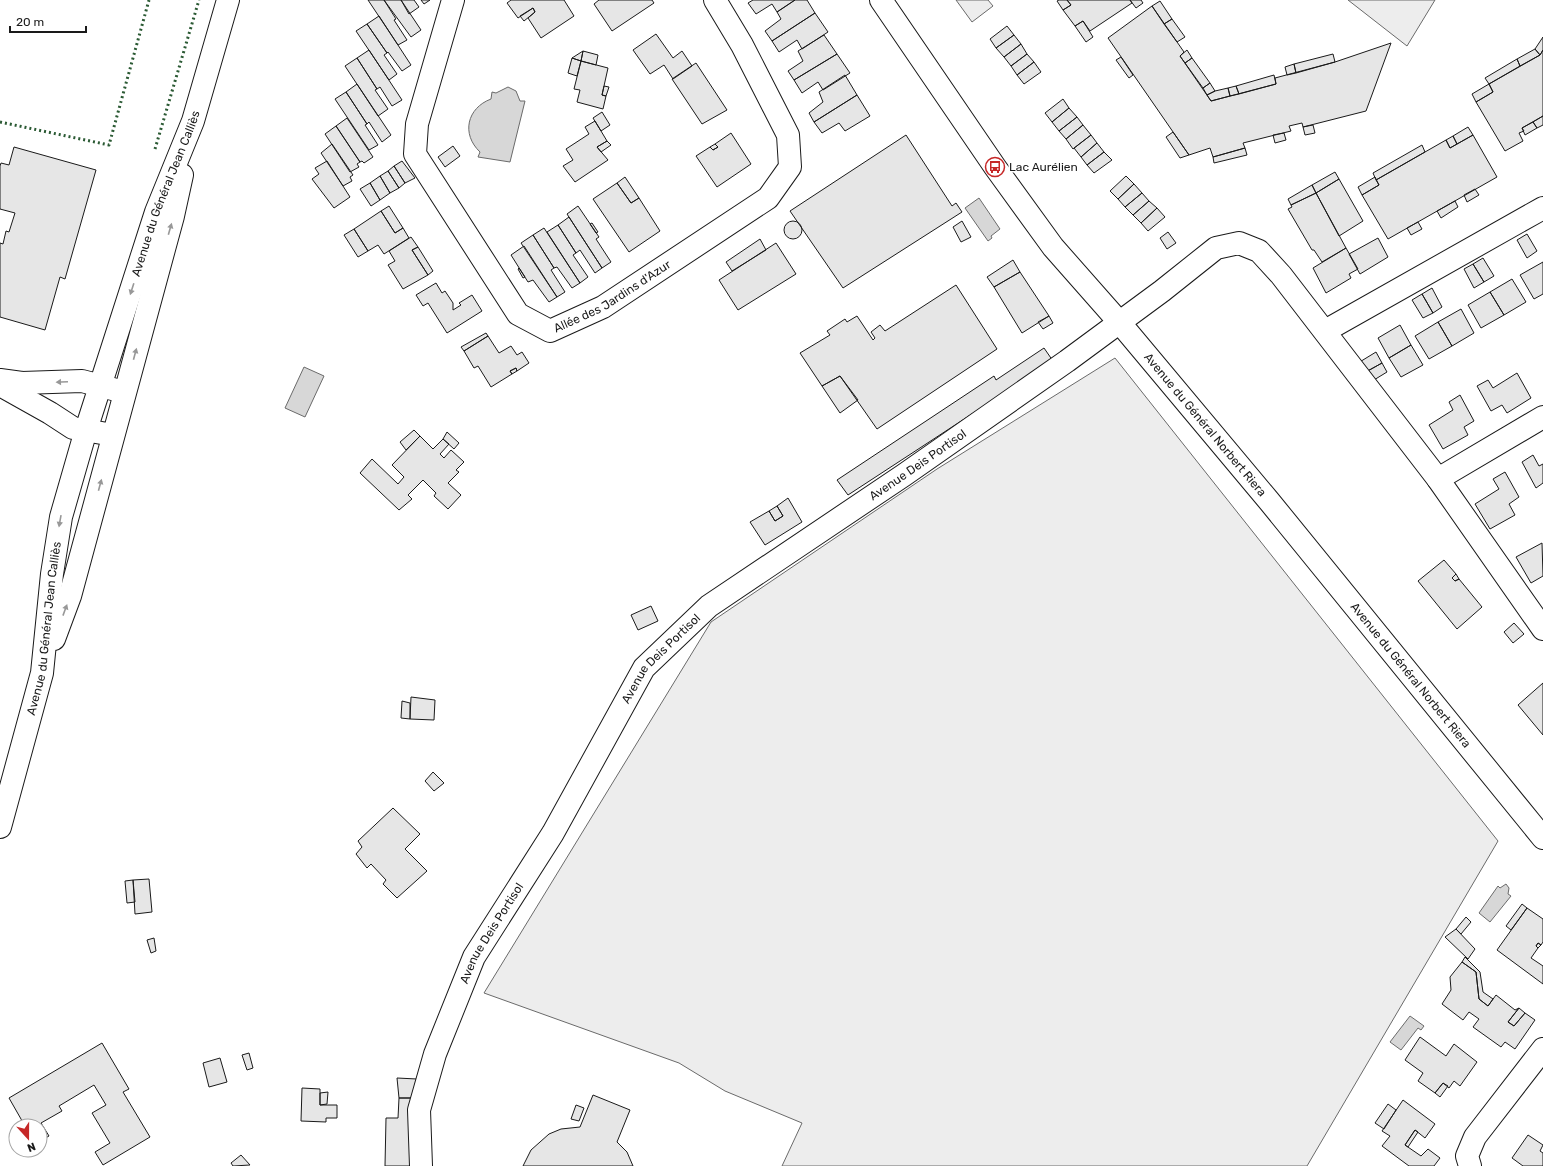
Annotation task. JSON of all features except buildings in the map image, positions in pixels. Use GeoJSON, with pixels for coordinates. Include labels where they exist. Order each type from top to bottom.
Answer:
{"type":"FeatureCollection","features":[{"type":"Feature","properties":{"kind":"street","name":"Avenue du Général Jean Calliès"},"geometry":{"type":"LineString","coordinates":[[0,827],[42,673],[52,574],[61,517],[86,430],[156,212],[193,120],[228,0]]}},
{"type":"Feature","properties":{"kind":"street","name":"Allée des Jardins d'Azur"},"geometry":{"type":"LineString","coordinates":[[453,0],[417,124],[415,154],[518,314],[550,331],[603,307],[768,198],[790,167],[788,135],[742,45],[715,0]]}},
{"type":"Feature","properties":{"kind":"street","name":"Avenue du Général Norbert Riera"},"geometry":{"type":"LineString","coordinates":[[881,0],[995,167],[1053,247],[1120,323],[1269,501],[1543,838]]}},
{"type":"Feature","properties":{"kind":"street"},"geometry":{"type":"LineString","coordinates":[[42,673],[70,596],[124,392],[174,216],[193,120]]}},
{"type":"Feature","properties":{"kind":"street"},"geometry":{"type":"LineString","coordinates":[[1540,619],[1438,479],[1325,331],[1543,208]]}},
{"type":"Feature","properties":{"kind":"street","name":"Avenue Deis Portisol"},"geometry":{"type":"LineString","coordinates":[[421,1166],[419,1110],[435,1054],[474,957],[553,833],[644,668],[709,606],[904,475],[1120,323],[1216,248],[1239,243],[1258,251],[1281,275],[1325,331]]}},
{"type":"Feature","properties":{"kind":"street"},"geometry":{"type":"LineString","coordinates":[[0,380],[22,384],[82,381],[124,392]]}},
{"type":"Feature","properties":{"kind":"street"},"geometry":{"type":"LineString","coordinates":[[0,385],[50,413],[73,428],[113,436]]}},
{"type":"Feature","properties":{"kind":"street"},"geometry":{"type":"LineString","coordinates":[[1438,479],[1543,417]]}},
{"type":"Feature","properties":{"kind":"street"},"geometry":{"type":"LineString","coordinates":[[1470,1166],[1467,1156],[1475,1137],[1543,1049]]}},
{"type":"Feature","properties":{"kind":"shaded area"},"geometry":{"type":"Polygon","coordinates":[[[956,0],[988,0],[993,6],[972,22],[956,0]]]}},
{"type":"Feature","properties":{"kind":"shaded area"},"geometry":{"type":"Polygon","coordinates":[[[1348,0],[1435,0],[1407,46],[1348,0]]]}},
{"type":"Feature","properties":{"kind":"shaded area"},"geometry":{"type":"Polygon","coordinates":[[[508,87],[516,91],[520,101],[525,101],[510,162],[478,157],[480,152],[470,137],[469,130],[469,122],[472,115],[483,103],[491,99],[492,92],[496,93],[508,87]]]}},
{"type":"Feature","properties":{"kind":"shaded area"},"geometry":{"type":"Polygon","coordinates":[[[979,198],[1000,229],[991,236],[992,238],[988,241],[965,208],[979,198]]]}},
{"type":"Feature","properties":{"kind":"shaded area"},"geometry":{"type":"Polygon","coordinates":[[[1115,358],[1498,841],[1307,1166],[782,1166],[802,1123],[725,1091],[679,1063],[484,993],[711,622],[937,469],[1115,358]]]}},
{"type":"Feature","properties":{"kind":"shaded area"},"geometry":{"type":"Polygon","coordinates":[[[304,367],[324,376],[305,417],[285,408],[304,367]]]}},
{"type":"Feature","properties":{"kind":"shaded area"},"geometry":{"type":"Polygon","coordinates":[[[1506,884],[1509,888],[1508,894],[1511,896],[1490,922],[1479,913],[1498,886],[1500,888],[1506,884]]]}},
{"type":"Feature","properties":{"kind":"shaded area"},"geometry":{"type":"Polygon","coordinates":[[[1410,1016],[1424,1026],[1421,1030],[1418,1028],[1401,1050],[1390,1042],[1410,1016]]]}},
{"type":"Feature","properties":{"kind":"hedge"},"geometry":{"type":"LineString","coordinates":[[0,122],[109,145],[149,0]]}},
{"type":"Feature","properties":{"kind":"hedge"},"geometry":{"type":"LineString","coordinates":[[155,149],[199,0]]}},
{"type":"Feature","properties":{"kind":"place","name":"Lac Aurélien"},"geometry":{"type":"Point","coordinates":[995,167]}}]}
